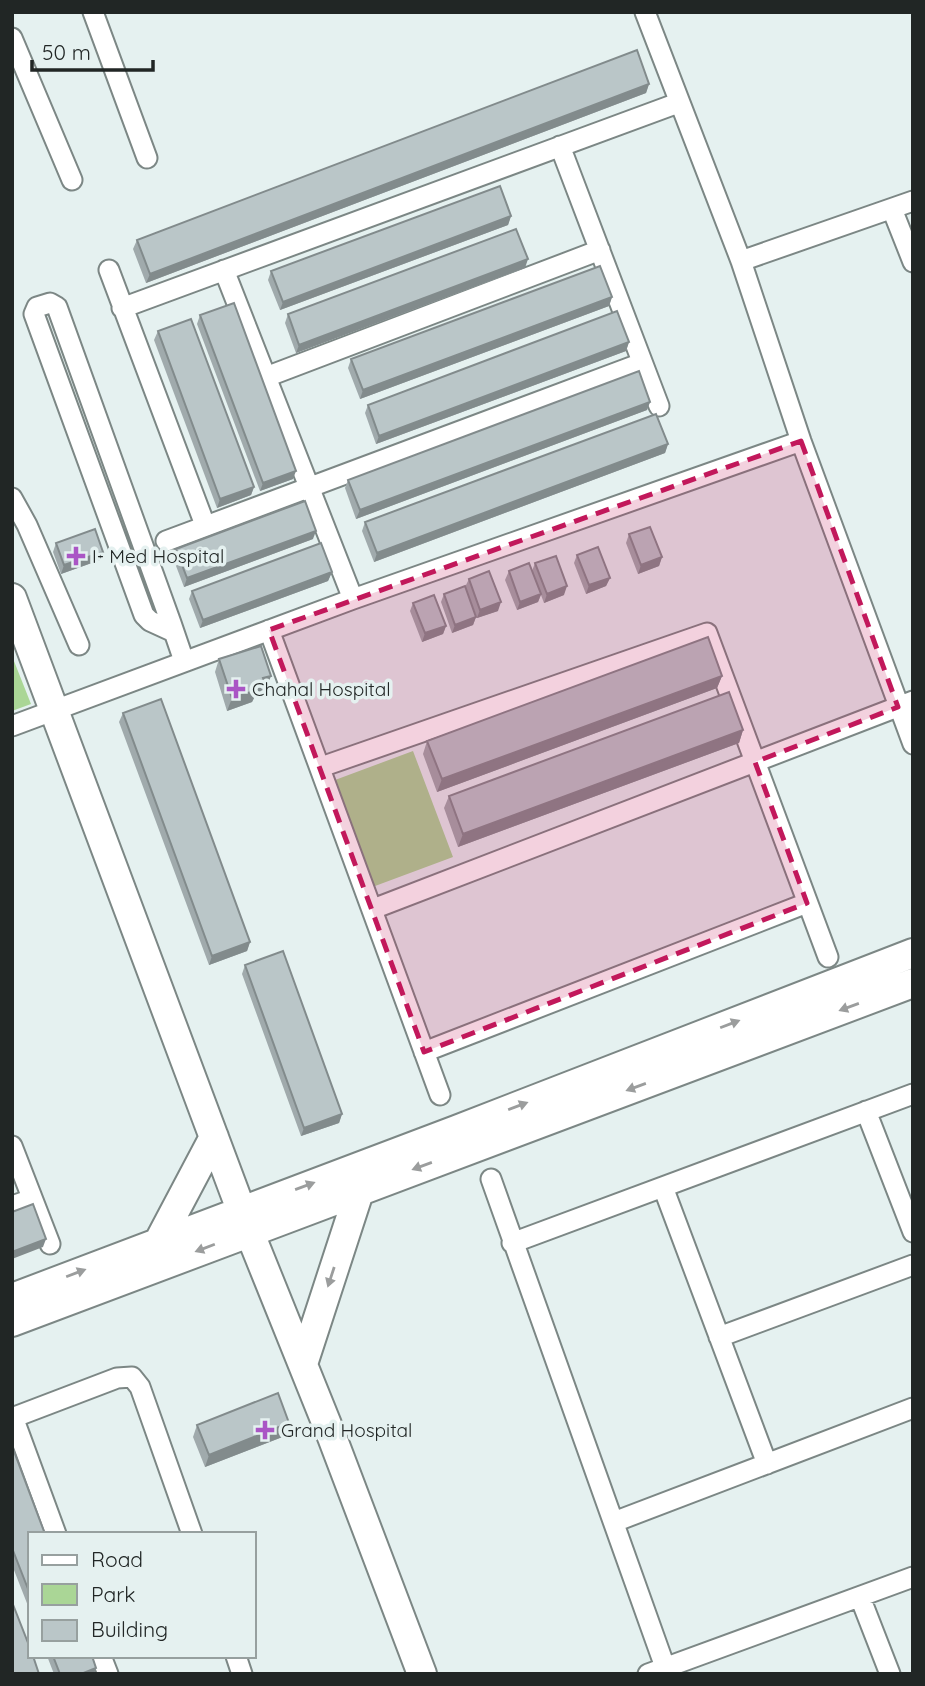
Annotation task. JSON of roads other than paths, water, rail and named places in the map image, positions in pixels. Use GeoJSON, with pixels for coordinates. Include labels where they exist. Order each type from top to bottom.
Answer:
{"type":"FeatureCollection","features":[{"type":"Feature","properties":{"kind":"main road"},"geometry":{"type":"LineString","coordinates":[[12,597],[245,1221],[422,1674]]}},
{"type":"Feature","properties":{"kind":"main road"},"geometry":{"type":"LineString","coordinates":[[12,1322],[456,1130],[913,953]]}},
{"type":"Feature","properties":{"kind":"main road"},"geometry":{"type":"LineString","coordinates":[[12,1298],[159,1241],[245,1221],[360,1189],[913,983]]}},
{"type":"Feature","properties":{"kind":"main road"},"geometry":{"type":"LineString","coordinates":[[159,1241],[214,1137]]}},
{"type":"Feature","properties":{"kind":"main road"},"geometry":{"type":"LineString","coordinates":[[303,1364],[360,1189]]}},
{"type":"Feature","properties":{"kind":"street"},"geometry":{"type":"LineString","coordinates":[[93,12],[147,158]]}},
{"type":"Feature","properties":{"kind":"street"},"geometry":{"type":"LineString","coordinates":[[645,12],[741,261],[801,441],[905,704],[913,744]]}},
{"type":"Feature","properties":{"kind":"street"},"geometry":{"type":"LineString","coordinates":[[12,38],[72,180]]}},
{"type":"Feature","properties":{"kind":"street"},"geometry":{"type":"LineString","coordinates":[[121,308],[678,103]]}},
{"type":"Feature","properties":{"kind":"street"},"geometry":{"type":"LineString","coordinates":[[560,146],[659,406]]}},
{"type":"Feature","properties":{"kind":"street"},"geometry":{"type":"LineString","coordinates":[[741,261],[913,201]]}},
{"type":"Feature","properties":{"kind":"street"},"geometry":{"type":"LineString","coordinates":[[892,209],[913,262]]}},
{"type":"Feature","properties":{"kind":"street"},"geometry":{"type":"LineString","coordinates":[[266,377],[600,250]]}},
{"type":"Feature","properties":{"kind":"street"},"geometry":{"type":"LineString","coordinates":[[109,270],[121,308],[205,525]]}},
{"type":"Feature","properties":{"kind":"street"},"geometry":{"type":"LineString","coordinates":[[224,270],[353,599]]}},
{"type":"Feature","properties":{"kind":"street"},"geometry":{"type":"LineString","coordinates":[[174,632],[144,615],[34,314],[37,307],[43,303],[57,307],[174,632],[184,661]]}},
{"type":"Feature","properties":{"kind":"street"},"geometry":{"type":"LineString","coordinates":[[166,541],[642,363]]}},
{"type":"Feature","properties":{"kind":"street"},"geometry":{"type":"LineString","coordinates":[[12,726],[353,599],[801,441]]}},
{"type":"Feature","properties":{"kind":"street"},"geometry":{"type":"LineString","coordinates":[[12,498],[20,527],[79,645]]}},
{"type":"Feature","properties":{"kind":"street"},"geometry":{"type":"LineString","coordinates":[[269,631],[440,1095]]}},
{"type":"Feature","properties":{"kind":"street"},"geometry":{"type":"LineString","coordinates":[[321,767],[707,633],[828,957]]}},
{"type":"Feature","properties":{"kind":"street"},"geometry":{"type":"LineString","coordinates":[[373,909],[905,704]]}},
{"type":"Feature","properties":{"kind":"street"},"geometry":{"type":"LineString","coordinates":[[424,1052],[807,903]]}},
{"type":"Feature","properties":{"kind":"street"},"geometry":{"type":"LineString","coordinates":[[512,1243],[913,1094]]}},
{"type":"Feature","properties":{"kind":"street"},"geometry":{"type":"LineString","coordinates":[[866,1111],[913,1232]]}},
{"type":"Feature","properties":{"kind":"street"},"geometry":{"type":"LineString","coordinates":[[12,1146],[50,1244]]}},
{"type":"Feature","properties":{"kind":"street"},"geometry":{"type":"LineString","coordinates":[[491,1179],[614,1522],[657,1671],[913,1577]]}},
{"type":"Feature","properties":{"kind":"street"},"geometry":{"type":"LineString","coordinates":[[663,1187],[767,1464]]}},
{"type":"Feature","properties":{"kind":"street"},"geometry":{"type":"LineString","coordinates":[[12,1206],[32,1199]]}},
{"type":"Feature","properties":{"kind":"street"},"geometry":{"type":"LineString","coordinates":[[719,1337],[913,1265]]}},
{"type":"Feature","properties":{"kind":"street"},"geometry":{"type":"LineString","coordinates":[[55,1532],[13,1418],[117,1378],[132,1377],[141,1387],[191,1532]]}},
{"type":"Feature","properties":{"kind":"street"},"geometry":{"type":"LineString","coordinates":[[614,1522],[913,1408]]}},
{"type":"Feature","properties":{"kind":"street"},"geometry":{"type":"LineString","coordinates":[[860,1597],[890,1674]]}},
{"type":"Feature","properties":{"kind":"place","name":"I- Med Hospital"},"geometry":{"type":"Point","coordinates":[76,556]}},
{"type":"Feature","properties":{"kind":"place","name":"Chahal Hospital"},"geometry":{"type":"Point","coordinates":[236,689]}},
{"type":"Feature","properties":{"kind":"place","name":"Grand Hospital"},"geometry":{"type":"Point","coordinates":[265,1430]}}]}
